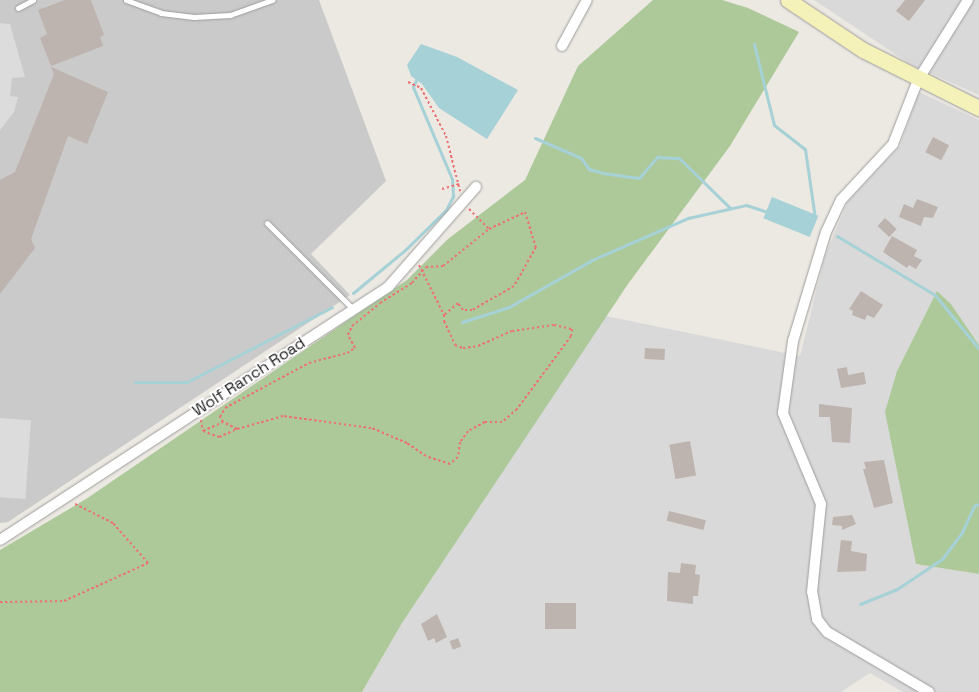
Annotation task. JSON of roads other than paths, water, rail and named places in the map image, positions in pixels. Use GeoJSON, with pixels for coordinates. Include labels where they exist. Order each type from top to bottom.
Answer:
{"type":"FeatureCollection","features":[{"type":"Feature","properties":{"kind":"street"},"geometry":{"type":"LineString","coordinates":[[562,46],[587,0]]}},
{"type":"Feature","properties":{"kind":"street"},"geometry":{"type":"LineString","coordinates":[[788,0],[855,45],[918,80],[979,108]]}},
{"type":"Feature","properties":{"kind":"street"},"geometry":{"type":"LineString","coordinates":[[929,692],[827,632],[817,619],[812,592],[822,504],[783,413],[793,341],[826,232],[841,200],[893,144],[918,80],[968,0]]}},
{"type":"Feature","properties":{"kind":"street","name":"Wolf Ranch Road"},"geometry":{"type":"LineString","coordinates":[[0,540],[389,286],[476,187]]}},
{"type":"Feature","properties":{"kind":"lane"},"geometry":{"type":"LineString","coordinates":[[18,8],[33,0]]}},
{"type":"Feature","properties":{"kind":"lane"},"geometry":{"type":"LineString","coordinates":[[126,0],[161,13],[194,17],[230,15],[272,0]]}},
{"type":"Feature","properties":{"kind":"lane"},"geometry":{"type":"LineString","coordinates":[[267,223],[353,309]]}},
{"type":"Feature","properties":{"kind":"water"},"geometry":{"type":"Polygon","coordinates":[[[421,44],[457,57],[518,90],[487,139],[439,108],[422,84],[411,76],[407,65],[421,44]]]}},
{"type":"Feature","properties":{"kind":"water"},"geometry":{"type":"Polygon","coordinates":[[[772,197],[818,216],[810,237],[763,218],[772,197]]]}},
{"type":"Feature","properties":{"kind":"waterway"},"geometry":{"type":"LineString","coordinates":[[754,44],[774,125],[805,149],[815,218]]}},
{"type":"Feature","properties":{"kind":"waterway"},"geometry":{"type":"LineString","coordinates":[[353,293],[405,250],[446,210],[453,196],[452,179],[413,87],[417,78]]}},
{"type":"Feature","properties":{"kind":"waterway"},"geometry":{"type":"LineString","coordinates":[[535,138],[581,158],[589,169],[603,173],[639,178],[657,157],[679,158],[730,208]]}},
{"type":"Feature","properties":{"kind":"waterway"},"geometry":{"type":"LineString","coordinates":[[462,322],[509,307],[592,260],[688,218],[746,205],[768,212]]}},
{"type":"Feature","properties":{"kind":"waterway"},"geometry":{"type":"LineString","coordinates":[[837,236],[935,295],[979,349]]}},
{"type":"Feature","properties":{"kind":"waterway"},"geometry":{"type":"LineString","coordinates":[[135,382],[187,382],[332,307]]}},
{"type":"Feature","properties":{"kind":"waterway"},"geometry":{"type":"LineString","coordinates":[[860,604],[897,589],[942,559],[962,532],[974,506],[979,504]]}}]}
